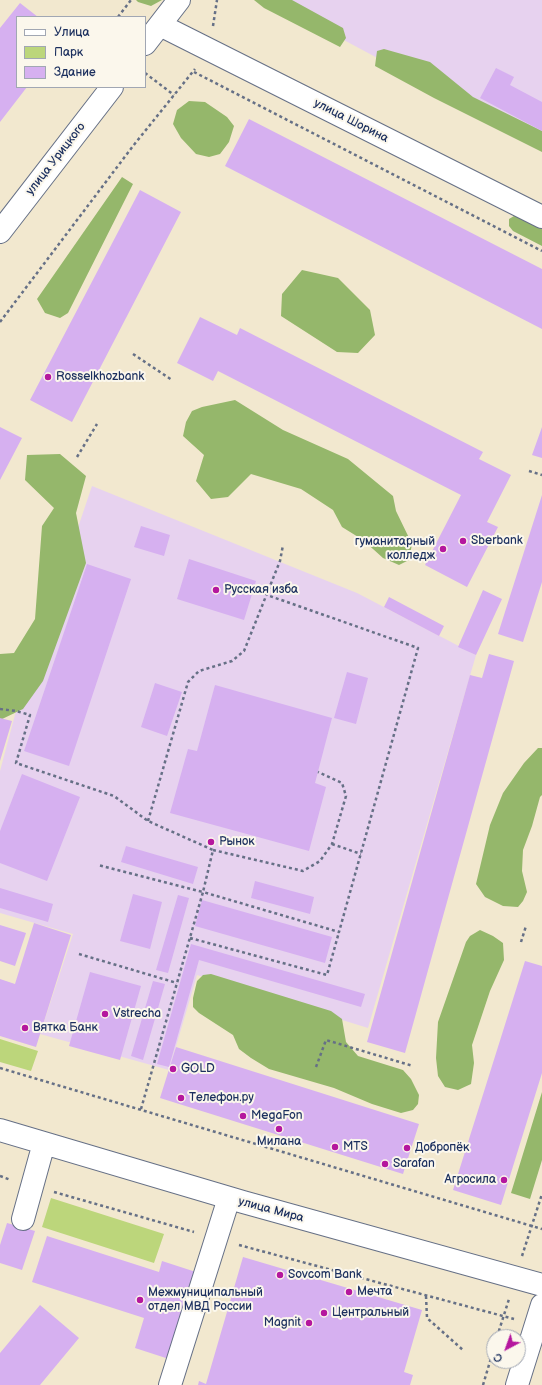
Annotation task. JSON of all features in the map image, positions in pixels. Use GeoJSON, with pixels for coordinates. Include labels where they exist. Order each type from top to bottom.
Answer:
{"type":"FeatureCollection","features":[{"type":"Feature","properties":{"kind":"street"},"geometry":{"type":"LineString","coordinates":[[146,43],[176,1]]}},
{"type":"Feature","properties":{"kind":"street","name":"улица Шорина"},"geometry":{"type":"LineString","coordinates":[[160,25],[542,217]]}},
{"type":"Feature","properties":{"kind":"street","name":"улица Урицкого"},"geometry":{"type":"LineString","coordinates":[[0,232],[111,88]]}},
{"type":"Feature","properties":{"kind":"street","name":"улица Мира"},"geometry":{"type":"LineString","coordinates":[[0,1130],[236,1200],[542,1285]]}},
{"type":"Feature","properties":{"kind":"street"},"geometry":{"type":"LineString","coordinates":[[23,1219],[44,1143]]}},
{"type":"Feature","properties":{"kind":"street"},"geometry":{"type":"LineString","coordinates":[[170,1385],[236,1200]]}},
{"type":"Feature","properties":{"kind":"street"},"geometry":{"type":"LineString","coordinates":[[184,1385],[223,1240]]}},
{"type":"Feature","properties":{"kind":"street"},"geometry":{"type":"LineString","coordinates":[[517,1385],[542,1305]]}},
{"type":"Feature","properties":{"kind":"path"},"geometry":{"type":"LineString","coordinates":[[119,16],[131,0]]}},
{"type":"Feature","properties":{"kind":"path"},"geometry":{"type":"LineString","coordinates":[[0,322],[133,146],[194,72],[210,50],[217,0]]}},
{"type":"Feature","properties":{"kind":"path"},"geometry":{"type":"LineString","coordinates":[[194,72],[542,251]]}},
{"type":"Feature","properties":{"kind":"path"},"geometry":{"type":"LineString","coordinates":[[146,74],[174,95]]}},
{"type":"Feature","properties":{"kind":"path"},"geometry":{"type":"LineString","coordinates":[[134,354],[172,380]]}},
{"type":"Feature","properties":{"kind":"path"},"geometry":{"type":"LineString","coordinates":[[77,457],[97,424]]}},
{"type":"Feature","properties":{"kind":"path"},"geometry":{"type":"LineString","coordinates":[[528,471],[542,475]]}},
{"type":"Feature","properties":{"kind":"path"},"geometry":{"type":"LineString","coordinates":[[148,821],[188,682],[199,671],[232,661],[244,651],[280,561],[284,545]]}},
{"type":"Feature","properties":{"kind":"path"},"geometry":{"type":"LineString","coordinates":[[190,938],[327,975],[418,648],[267,595]]}},
{"type":"Feature","properties":{"kind":"path"},"geometry":{"type":"LineString","coordinates":[[0,709],[30,715],[16,763],[114,796],[148,821],[213,850],[302,872],[320,861],[332,844],[346,796],[342,783],[318,772]]}},
{"type":"Feature","properties":{"kind":"path"},"geometry":{"type":"LineString","coordinates":[[332,844],[361,854]]}},
{"type":"Feature","properties":{"kind":"path"},"geometry":{"type":"LineString","coordinates":[[141,1109],[203,892],[213,850]]}},
{"type":"Feature","properties":{"kind":"path"},"geometry":{"type":"LineString","coordinates":[[98,865],[203,892],[339,932]]}},
{"type":"Feature","properties":{"kind":"path"},"geometry":{"type":"LineString","coordinates":[[521,942],[526,926]]}},
{"type":"Feature","properties":{"kind":"path"},"geometry":{"type":"LineString","coordinates":[[79,954],[177,983]]}},
{"type":"Feature","properties":{"kind":"path"},"geometry":{"type":"LineString","coordinates":[[316,1067],[326,1040],[413,1066]]}},
{"type":"Feature","properties":{"kind":"path"},"geometry":{"type":"LineString","coordinates":[[0,1068],[542,1229]]}},
{"type":"Feature","properties":{"kind":"path"},"geometry":{"type":"LineString","coordinates":[[0,1176],[223,1240],[503,1316],[499,1329]]}},
{"type":"Feature","properties":{"kind":"path"},"geometry":{"type":"LineString","coordinates":[[426,1296],[427,1318],[463,1350]]}},
{"type":"Feature","properties":{"kind":"path"},"geometry":{"type":"LineString","coordinates":[[483,1385],[488,1369]]}},
{"type":"Feature","properties":{"kind":"shaded area"},"geometry":{"type":"Polygon","coordinates":[[[269,0],[542,0],[542,146],[269,0]]]}},
{"type":"Feature","properties":{"kind":"shaded area","name":"Рынок"},"geometry":{"type":"Polygon","coordinates":[[[92,486],[357,593],[476,655],[368,1028],[197,975],[169,1070],[40,1034],[73,934],[0,913],[0,771],[16,711],[92,486]]]}},
{"type":"Feature","properties":{"kind":"green space"},"geometry":{"type":"Polygon","coordinates":[[[136,0],[162,0],[151,6],[136,0]]]}},
{"type":"Feature","properties":{"kind":"green space"},"geometry":{"type":"Polygon","coordinates":[[[254,0],[292,0],[343,28],[346,38],[340,47],[264,8],[254,0]]]}},
{"type":"Feature","properties":{"kind":"green space"},"geometry":{"type":"Polygon","coordinates":[[[384,49],[430,62],[473,97],[542,131],[542,152],[434,98],[375,66],[377,51],[384,49]]]}},
{"type":"Feature","properties":{"kind":"green space"},"geometry":{"type":"Polygon","coordinates":[[[189,101],[205,102],[227,117],[234,126],[229,142],[220,154],[209,157],[196,154],[181,138],[173,124],[177,110],[189,101]]]}},
{"type":"Feature","properties":{"kind":"green space"},"geometry":{"type":"Polygon","coordinates":[[[122,177],[133,184],[68,313],[60,318],[45,313],[37,299],[122,177]]]}},
{"type":"Feature","properties":{"kind":"green space"},"geometry":{"type":"Polygon","coordinates":[[[514,216],[520,217],[542,228],[542,246],[513,231],[509,226],[509,219],[514,216]]]}},
{"type":"Feature","properties":{"kind":"green space"},"geometry":{"type":"Polygon","coordinates":[[[302,270],[338,278],[370,310],[375,335],[358,353],[337,352],[281,316],[282,294],[302,270]]]}},
{"type":"Feature","properties":{"kind":"green space"},"geometry":{"type":"Polygon","coordinates":[[[235,400],[283,430],[348,459],[393,496],[396,511],[412,544],[409,560],[399,565],[383,558],[363,540],[342,527],[333,510],[301,489],[251,474],[228,497],[211,499],[196,481],[204,455],[183,436],[186,422],[192,411],[202,407],[235,400]]]}},
{"type":"Feature","properties":{"kind":"green space"},"geometry":{"type":"Polygon","coordinates":[[[60,454],[86,476],[76,513],[86,563],[43,681],[23,709],[0,720],[0,654],[14,653],[35,619],[42,526],[54,508],[25,480],[27,455],[60,454]]]}},
{"type":"Feature","properties":{"kind":"green space"},"geometry":{"type":"Polygon","coordinates":[[[538,748],[542,748],[542,795],[540,797],[532,826],[523,850],[522,871],[527,892],[523,901],[518,907],[503,906],[485,897],[476,884],[490,825],[503,793],[524,763],[538,748]]]}},
{"type":"Feature","properties":{"kind":"green space"},"geometry":{"type":"Polygon","coordinates":[[[480,930],[503,943],[504,960],[490,991],[472,1045],[474,1063],[471,1084],[458,1090],[445,1087],[438,1076],[436,1058],[438,1022],[466,942],[470,936],[480,930]]]}},
{"type":"Feature","properties":{"kind":"green space"},"geometry":{"type":"Polygon","coordinates":[[[211,974],[331,1011],[342,1019],[346,1042],[358,1056],[403,1070],[411,1079],[419,1095],[418,1104],[413,1110],[401,1113],[372,1104],[334,1088],[269,1069],[251,1058],[239,1049],[233,1035],[199,1013],[193,1007],[193,998],[197,981],[203,975],[211,974]]]}},
{"type":"Feature","properties":{"kind":"green space"},"geometry":{"type":"Polygon","coordinates":[[[0,1039],[38,1051],[31,1071],[0,1062],[0,1039]]]}},
{"type":"Feature","properties":{"kind":"green space"},"geometry":{"type":"Polygon","coordinates":[[[542,1092],[542,1160],[530,1199],[511,1193],[542,1092]]]}},
{"type":"Feature","properties":{"kind":"green space"},"geometry":{"type":"Polygon","coordinates":[[[51,1198],[164,1234],[154,1263],[42,1227],[51,1198]]]}},
{"type":"Feature","properties":{"kind":"building"},"geometry":{"type":"Polygon","coordinates":[[[20,3],[37,16],[16,16],[16,88],[26,88],[0,122],[0,28],[20,3]]]}},
{"type":"Feature","properties":{"kind":"building"},"geometry":{"type":"Polygon","coordinates":[[[496,68],[514,77],[510,85],[542,102],[542,131],[480,98],[496,68]]]}},
{"type":"Feature","properties":{"kind":"building"},"geometry":{"type":"Polygon","coordinates":[[[249,119],[542,269],[542,329],[225,166],[249,119]]]}},
{"type":"Feature","properties":{"kind":"building"},"geometry":{"type":"Polygon","coordinates":[[[140,190],[181,212],[72,422],[30,400],[140,190]]]}},
{"type":"Feature","properties":{"kind":"building"},"geometry":{"type":"Polygon","coordinates":[[[200,317],[237,335],[240,328],[483,452],[479,459],[511,475],[487,522],[498,527],[467,587],[425,565],[461,495],[218,371],[213,381],[177,363],[200,317]]]}},
{"type":"Feature","properties":{"kind":"building"},"geometry":{"type":"Polygon","coordinates":[[[0,427],[22,438],[0,480],[0,427]]]}},
{"type":"Feature","properties":{"kind":"building"},"geometry":{"type":"Polygon","coordinates":[[[542,427],[542,458],[532,455],[542,427]]]}},
{"type":"Feature","properties":{"kind":"building"},"geometry":{"type":"Polygon","coordinates":[[[542,495],[542,582],[523,642],[498,634],[542,495]]]}},
{"type":"Feature","properties":{"kind":"building"},"geometry":{"type":"Polygon","coordinates":[[[141,526],[170,535],[164,556],[134,547],[141,526]]]}},
{"type":"Feature","properties":{"kind":"building","name":"Русская изба"},"geometry":{"type":"Polygon","coordinates":[[[189,559],[256,581],[244,620],[177,599],[189,559]]]}},
{"type":"Feature","properties":{"kind":"building"},"geometry":{"type":"Polygon","coordinates":[[[87,564],[131,579],[69,766],[24,751],[87,564]]]}},
{"type":"Feature","properties":{"kind":"building"},"geometry":{"type":"Polygon","coordinates":[[[483,590],[502,599],[476,655],[458,647],[483,590]]]}},
{"type":"Feature","properties":{"kind":"building"},"geometry":{"type":"Polygon","coordinates":[[[389,597],[444,626],[439,636],[384,607],[389,597]]]}},
{"type":"Feature","properties":{"kind":"building"},"geometry":{"type":"Polygon","coordinates":[[[489,654],[514,661],[405,1053],[367,1042],[470,675],[482,678],[489,654]]]}},
{"type":"Feature","properties":{"kind":"building"},"geometry":{"type":"Polygon","coordinates":[[[347,672],[368,678],[356,724],[334,718],[347,672]]]}},
{"type":"Feature","properties":{"kind":"building"},"geometry":{"type":"Polygon","coordinates":[[[155,683],[182,692],[167,736],[141,727],[155,683]]]}},
{"type":"Feature","properties":{"kind":"building"},"geometry":{"type":"Polygon","coordinates":[[[215,685],[332,718],[315,783],[326,787],[309,851],[170,813],[188,749],[197,751],[215,685]]]}},
{"type":"Feature","properties":{"kind":"building"},"geometry":{"type":"Polygon","coordinates":[[[0,718],[12,721],[0,761],[0,718]]]}},
{"type":"Feature","properties":{"kind":"building"},"geometry":{"type":"Polygon","coordinates":[[[22,774],[80,797],[47,881],[0,863],[0,831],[22,774]]]}},
{"type":"Feature","properties":{"kind":"building"},"geometry":{"type":"Polygon","coordinates":[[[126,846],[198,867],[193,884],[121,862],[126,846]]]}},
{"type":"Feature","properties":{"kind":"building"},"geometry":{"type":"Polygon","coordinates":[[[255,881],[314,897],[310,914],[251,898],[255,881]]]}},
{"type":"Feature","properties":{"kind":"building"},"geometry":{"type":"Polygon","coordinates":[[[0,888],[53,904],[48,922],[0,908],[0,888]]]}},
{"type":"Feature","properties":{"kind":"building"},"geometry":{"type":"Polygon","coordinates":[[[133,894],[162,902],[150,949],[120,941],[133,894]]]}},
{"type":"Feature","properties":{"kind":"building"},"geometry":{"type":"Polygon","coordinates":[[[178,895],[189,898],[168,973],[156,970],[178,895]]]}},
{"type":"Feature","properties":{"kind":"building"},"geometry":{"type":"Polygon","coordinates":[[[202,900],[332,937],[325,963],[195,926],[202,900]]]}},
{"type":"Feature","properties":{"kind":"building"},"geometry":{"type":"Polygon","coordinates":[[[34,923],[71,935],[36,1047],[0,1036],[0,979],[15,984],[34,923]]]}},
{"type":"Feature","properties":{"kind":"building"},"geometry":{"type":"Polygon","coordinates":[[[0,925],[26,933],[15,966],[0,961],[0,925]]]}},
{"type":"Feature","properties":{"kind":"building"},"geometry":{"type":"Polygon","coordinates":[[[191,944],[365,994],[361,1007],[199,960],[169,1067],[157,1064],[191,944]]]}},
{"type":"Feature","properties":{"kind":"building"},"geometry":{"type":"Polygon","coordinates":[[[525,961],[542,966],[542,1073],[501,1205],[453,1190],[525,961]]]}},
{"type":"Feature","properties":{"kind":"building","name":"Vstrecha"},"geometry":{"type":"Polygon","coordinates":[[[90,972],[141,986],[120,1060],[69,1046],[90,972]]]}},
{"type":"Feature","properties":{"kind":"building"},"geometry":{"type":"Polygon","coordinates":[[[153,981],[165,984],[143,1060],[131,1056],[153,981]]]}},
{"type":"Feature","properties":{"kind":"building"},"geometry":{"type":"Polygon","coordinates":[[[176,1047],[419,1124],[403,1174],[160,1098],[176,1047]]]}},
{"type":"Feature","properties":{"kind":"building"},"geometry":{"type":"Polygon","coordinates":[[[7,1223],[35,1231],[22,1270],[0,1263],[0,1245],[7,1223]]]}},
{"type":"Feature","properties":{"kind":"building","name":"Межмуниципальный отдел МВД России"},"geometry":{"type":"Polygon","coordinates":[[[47,1236],[159,1272],[162,1261],[199,1273],[172,1360],[135,1348],[144,1318],[32,1282],[47,1236]]]}},
{"type":"Feature","properties":{"kind":"building","name":"Центральный"},"geometry":{"type":"Polygon","coordinates":[[[243,1257],[422,1310],[404,1372],[413,1375],[410,1385],[198,1385],[199,1381],[206,1384],[243,1257]]]}},
{"type":"Feature","properties":{"kind":"building"},"geometry":{"type":"Polygon","coordinates":[[[40,1305],[79,1338],[40,1385],[0,1385],[0,1353],[40,1305]]]}},
{"type":"Feature","properties":{"kind":"place","name":"Rosselkhozbank"},"geometry":{"type":"Point","coordinates":[48,377]}},
{"type":"Feature","properties":{"kind":"place","name":"Sberbank"},"geometry":{"type":"Point","coordinates":[463,541]}},
{"type":"Feature","properties":{"kind":"place","name":"гуманитарный колледж"},"geometry":{"type":"Point","coordinates":[443,549]}},
{"type":"Feature","properties":{"kind":"place","name":"Русская изба"},"geometry":{"type":"Point","coordinates":[216,590]}},
{"type":"Feature","properties":{"kind":"place","name":"Рынок"},"geometry":{"type":"Point","coordinates":[211,842]}},
{"type":"Feature","properties":{"kind":"place","name":"Vstrecha"},"geometry":{"type":"Point","coordinates":[105,1014]}},
{"type":"Feature","properties":{"kind":"place","name":"Вятка Банк"},"geometry":{"type":"Point","coordinates":[25,1028]}},
{"type":"Feature","properties":{"kind":"place","name":"GOLD"},"geometry":{"type":"Point","coordinates":[173,1069]}},
{"type":"Feature","properties":{"kind":"place","name":"Телефон.ру"},"geometry":{"type":"Point","coordinates":[181,1098]}},
{"type":"Feature","properties":{"kind":"place","name":"MegaFon"},"geometry":{"type":"Point","coordinates":[243,1116]}},
{"type":"Feature","properties":{"kind":"place","name":"Милана"},"geometry":{"type":"Point","coordinates":[279,1129]}},
{"type":"Feature","properties":{"kind":"place","name":"MTS"},"geometry":{"type":"Point","coordinates":[335,1147]}},
{"type":"Feature","properties":{"kind":"place","name":"Добропёк"},"geometry":{"type":"Point","coordinates":[407,1148]}},
{"type":"Feature","properties":{"kind":"place","name":"Sarafan"},"geometry":{"type":"Point","coordinates":[385,1164]}},
{"type":"Feature","properties":{"kind":"place","name":"Агросила"},"geometry":{"type":"Point","coordinates":[504,1180]}},
{"type":"Feature","properties":{"kind":"place","name":"Sovcom Bank"},"geometry":{"type":"Point","coordinates":[280,1275]}},
{"type":"Feature","properties":{"kind":"place","name":"Мечта"},"geometry":{"type":"Point","coordinates":[349,1292]}},
{"type":"Feature","properties":{"kind":"place","name":"Межмуниципальный отдел МВД России"},"geometry":{"type":"Point","coordinates":[140,1300]}},
{"type":"Feature","properties":{"kind":"place","name":"Центральный"},"geometry":{"type":"Point","coordinates":[324,1313]}},
{"type":"Feature","properties":{"kind":"place","name":"Magnit"},"geometry":{"type":"Point","coordinates":[309,1323]}}]}
